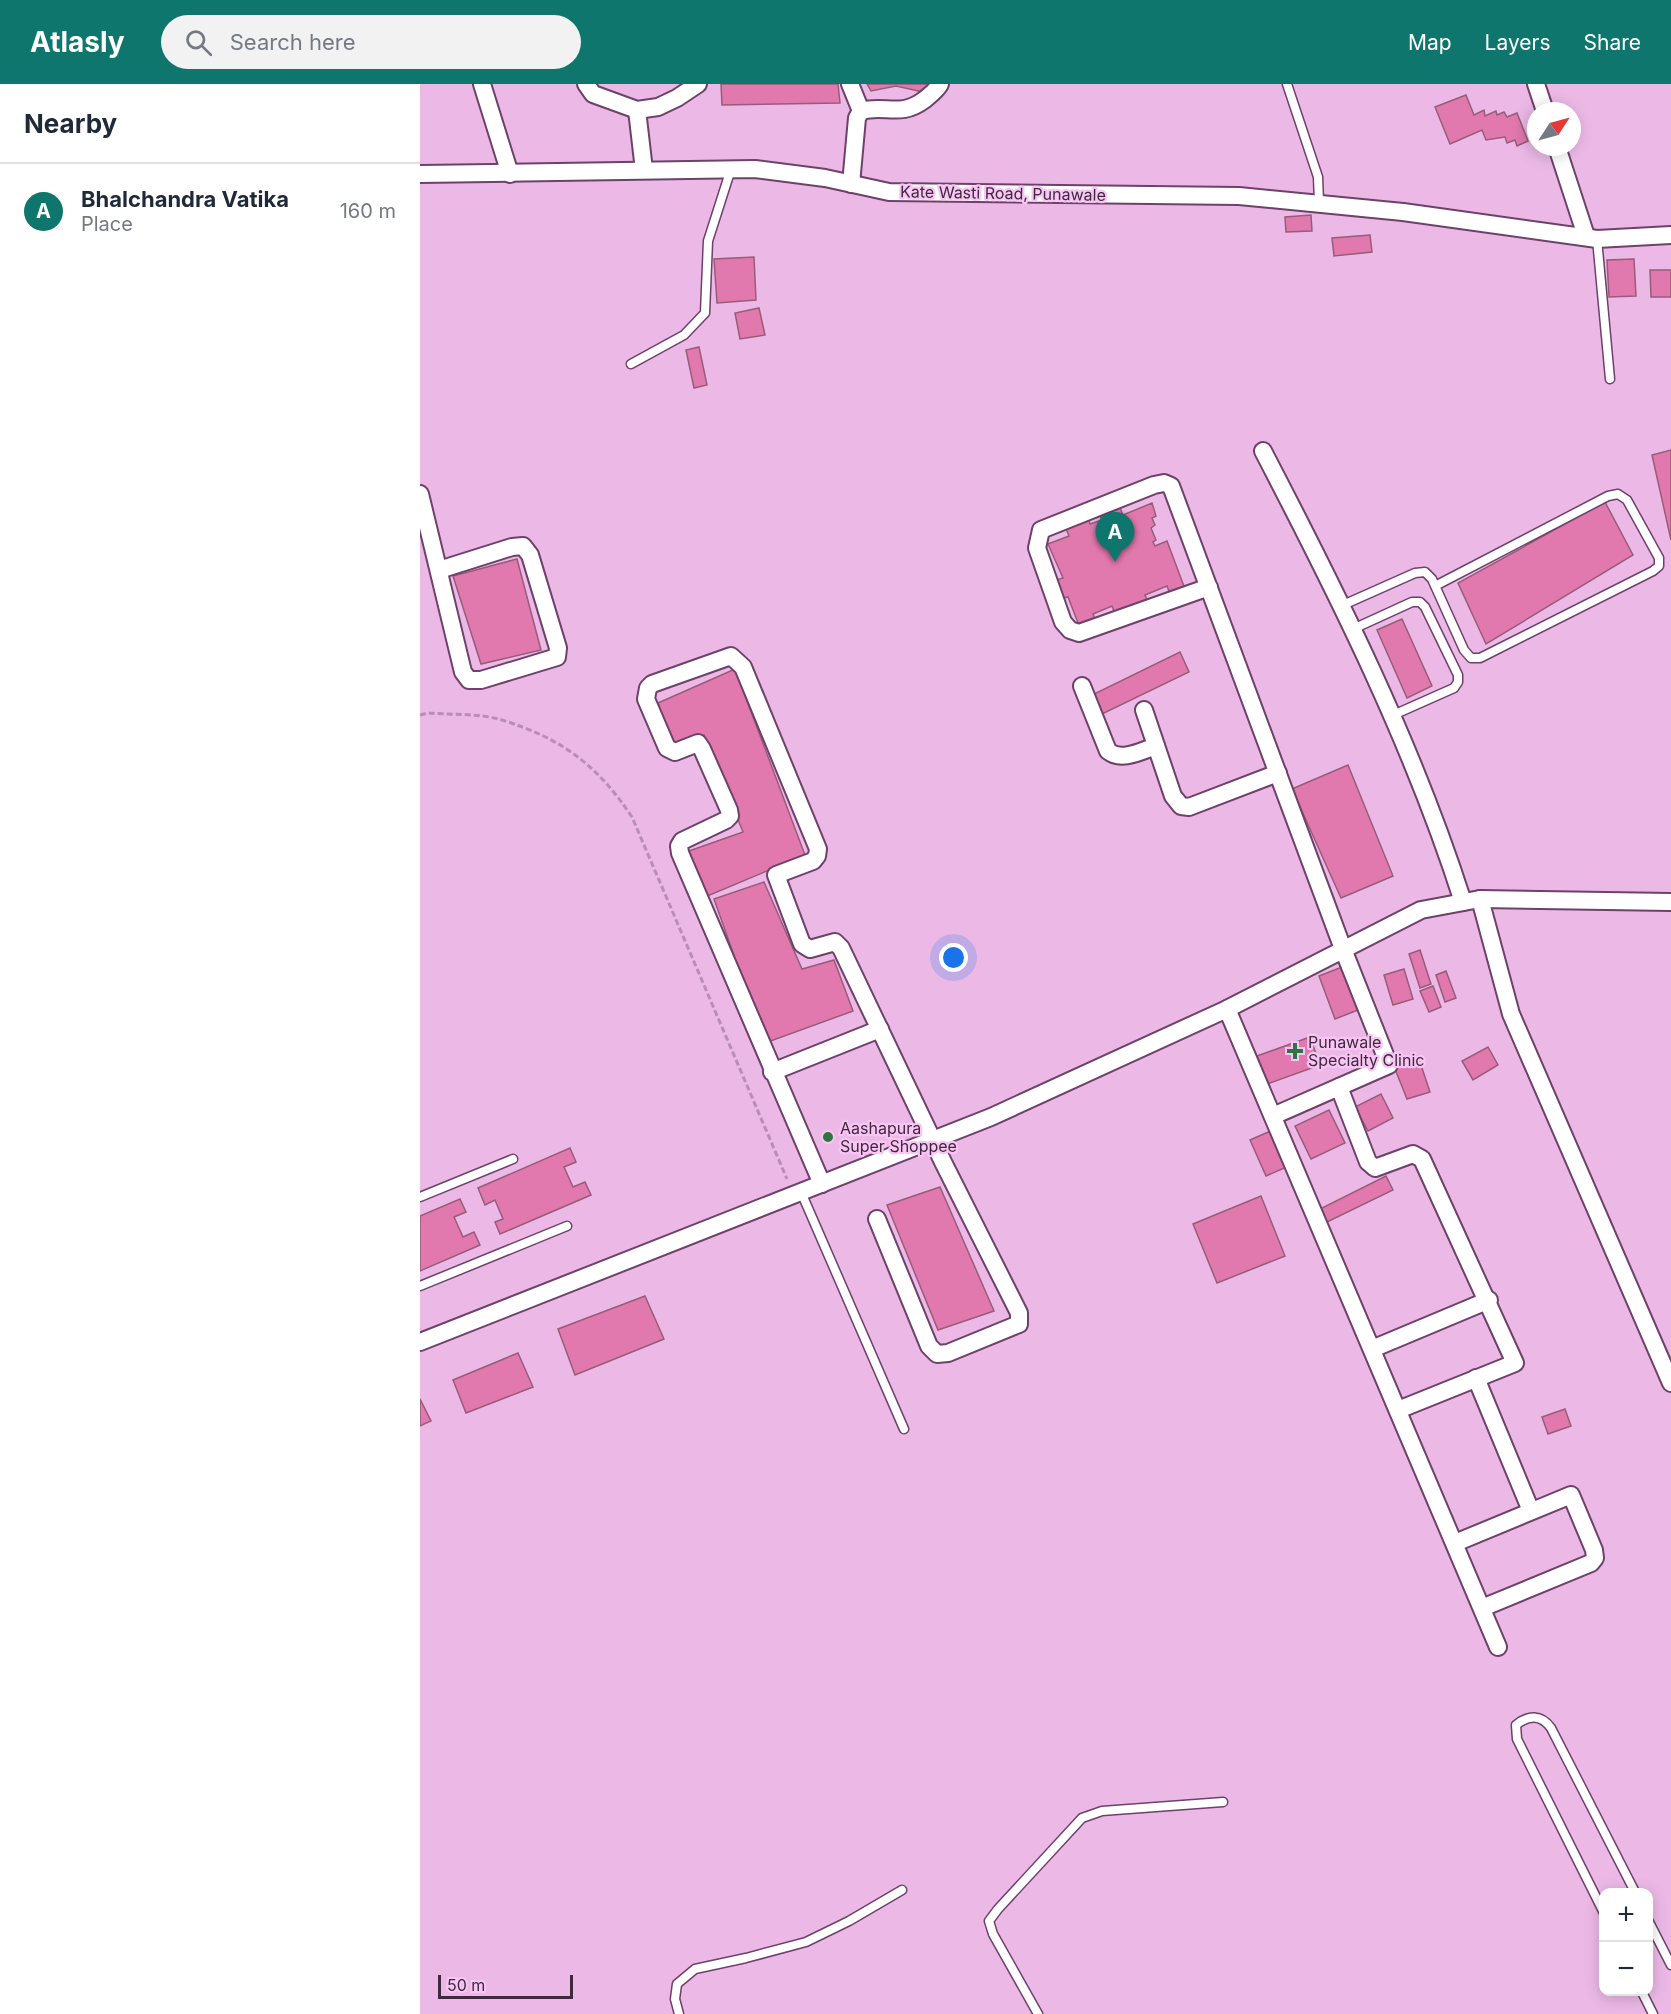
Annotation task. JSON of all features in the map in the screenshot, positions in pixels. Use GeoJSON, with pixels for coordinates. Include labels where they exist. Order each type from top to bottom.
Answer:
{"type":"FeatureCollection","features":[{"type":"Feature","properties":{"kind":"street"},"geometry":{"type":"LineString","coordinates":[[482,84],[510,174]]}},
{"type":"Feature","properties":{"kind":"street"},"geometry":{"type":"LineString","coordinates":[[586,84],[592,94],[637,110],[658,107],[698,84]]}},
{"type":"Feature","properties":{"kind":"street"},"geometry":{"type":"LineString","coordinates":[[850,84],[861,111]]}},
{"type":"Feature","properties":{"kind":"street"},"geometry":{"type":"LineString","coordinates":[[851,184],[857,117],[861,111],[870,108],[899,111],[913,109],[940,84]]}},
{"type":"Feature","properties":{"kind":"street"},"geometry":{"type":"LineString","coordinates":[[1536,84],[1542,102]]}},
{"type":"Feature","properties":{"kind":"street"},"geometry":{"type":"LineString","coordinates":[[637,110],[644,170]]}},
{"type":"Feature","properties":{"kind":"street"},"geometry":{"type":"LineString","coordinates":[[1560,156],[1592,238]]}},
{"type":"Feature","properties":{"kind":"street","name":"Kate Wasti Road, Punawale"},"geometry":{"type":"LineString","coordinates":[[420,174],[755,169],[889,192],[1239,196],[1592,238],[1671,235]]}},
{"type":"Feature","properties":{"kind":"street"},"geometry":{"type":"LineString","coordinates":[[1263,451],[1343,605],[1439,831],[1463,902]]}},
{"type":"Feature","properties":{"kind":"street"},"geometry":{"type":"LineString","coordinates":[[1209,587],[1079,633],[1070,630],[1063,622],[1036,548],[1038,537],[1041,530],[1164,483],[1171,486],[1209,587],[1343,949],[1389,1065],[1273,1116]]}},
{"type":"Feature","properties":{"kind":"street"},"geometry":{"type":"LineString","coordinates":[[420,494],[463,672],[469,680],[481,680],[557,657],[558,648],[530,555],[523,546],[512,547],[439,570]]}},
{"type":"Feature","properties":{"kind":"street"},"geometry":{"type":"LineString","coordinates":[[822,1184],[680,853],[679,846],[682,841],[726,820],[730,816],[729,810],[698,744],[675,752],[667,748],[646,699],[648,688],[652,684],[731,656],[743,667],[818,849],[818,856],[813,861],[778,874],[777,880],[801,944],[810,949],[830,942],[839,944],[932,1140],[1019,1313],[1019,1324],[948,1353],[937,1354],[929,1346],[877,1219]]}},
{"type":"Feature","properties":{"kind":"street"},"geometry":{"type":"LineString","coordinates":[[1082,686],[1108,751],[1114,756],[1122,757],[1156,746]]}},
{"type":"Feature","properties":{"kind":"street"},"geometry":{"type":"LineString","coordinates":[[1144,710],[1173,796],[1181,806],[1189,807],[1278,773]]}},
{"type":"Feature","properties":{"kind":"street"},"geometry":{"type":"LineString","coordinates":[[420,1342],[991,1118],[1227,1009],[1421,910],[1480,899],[1671,902]]}},
{"type":"Feature","properties":{"kind":"street"},"geometry":{"type":"LineString","coordinates":[[1480,899],[1511,1014],[1671,1383]]}},
{"type":"Feature","properties":{"kind":"street"},"geometry":{"type":"LineString","coordinates":[[1227,1009],[1498,1647]]}},
{"type":"Feature","properties":{"kind":"street"},"geometry":{"type":"LineString","coordinates":[[772,1072],[880,1029]]}},
{"type":"Feature","properties":{"kind":"street"},"geometry":{"type":"LineString","coordinates":[[1339,1087],[1368,1162],[1375,1168],[1413,1154],[1422,1159],[1489,1300],[1515,1363],[1398,1410]]}},
{"type":"Feature","properties":{"kind":"street"},"geometry":{"type":"LineString","coordinates":[[1372,1349],[1489,1300]]}},
{"type":"Feature","properties":{"kind":"street"},"geometry":{"type":"LineString","coordinates":[[1476,1378],[1531,1511]]}},
{"type":"Feature","properties":{"kind":"street"},"geometry":{"type":"LineString","coordinates":[[1455,1543],[1571,1495],[1595,1558],[1591,1563],[1482,1608]]}},
{"type":"Feature","properties":{"kind":"lane"},"geometry":{"type":"LineString","coordinates":[[1287,84],[1318,177],[1319,204]]}},
{"type":"Feature","properties":{"kind":"lane"},"geometry":{"type":"LineString","coordinates":[[631,364],[684,335],[705,313],[708,241],[731,169]]}},
{"type":"Feature","properties":{"kind":"lane"},"geometry":{"type":"LineString","coordinates":[[1592,238],[1610,379]]}},
{"type":"Feature","properties":{"kind":"lane"},"geometry":{"type":"LineString","coordinates":[[1343,605],[1415,573],[1425,572],[1435,586],[1464,650],[1471,658],[1480,658],[1653,571],[1659,566],[1659,558],[1627,500],[1618,494],[1608,496],[1435,586]]}},
{"type":"Feature","properties":{"kind":"lane"},"geometry":{"type":"LineString","coordinates":[[1353,629],[1412,602],[1420,602],[1425,607],[1458,675],[1458,682],[1454,687],[1391,716]]}},
{"type":"Feature","properties":{"kind":"lane"},"geometry":{"type":"LineString","coordinates":[[420,1197],[513,1160]]}},
{"type":"Feature","properties":{"kind":"lane"},"geometry":{"type":"LineString","coordinates":[[798,1193],[904,1429]]}},
{"type":"Feature","properties":{"kind":"lane"},"geometry":{"type":"LineString","coordinates":[[420,1286],[567,1226]]}},
{"type":"Feature","properties":{"kind":"lane"},"geometry":{"type":"LineString","coordinates":[[1599,1903],[1517,1739],[1516,1725],[1522,1720],[1535,1717],[1547,1722],[1551,1728],[1632,1888]]}},
{"type":"Feature","properties":{"kind":"lane"},"geometry":{"type":"LineString","coordinates":[[1038,2014],[993,1934],[989,1921],[998,1909],[1082,1818],[1102,1811],[1223,1802]]}},
{"type":"Feature","properties":{"kind":"lane"},"geometry":{"type":"LineString","coordinates":[[679,2014],[675,1999],[677,1984],[695,1969],[806,1942],[849,1921],[902,1890]]}},
{"type":"Feature","properties":{"kind":"lane"},"geometry":{"type":"LineString","coordinates":[[1653,1930],[1671,1965]]}},
{"type":"Feature","properties":{"kind":"lane"},"geometry":{"type":"LineString","coordinates":[[1644,1996],[1653,2014]]}},
{"type":"Feature","properties":{"kind":"path"},"geometry":{"type":"LineString","coordinates":[[420,715],[428,713],[501,720],[571,749],[612,787],[632,818],[798,1193]]}},
{"type":"Feature","properties":{"kind":"building"},"geometry":{"type":"Polygon","coordinates":[[[721,84],[838,84],[840,103],[722,105],[721,84]]]}},
{"type":"Feature","properties":{"kind":"building"},"geometry":{"type":"Polygon","coordinates":[[[867,84],[931,84],[927,93],[896,86],[871,91],[867,84]]]}},
{"type":"Feature","properties":{"kind":"building"},"geometry":{"type":"Polygon","coordinates":[[[1466,95],[1474,115],[1484,110],[1485,116],[1496,111],[1497,115],[1504,112],[1507,117],[1517,113],[1527,141],[1517,146],[1515,140],[1507,143],[1505,137],[1486,140],[1482,130],[1450,144],[1435,107],[1466,95]]]}},
{"type":"Feature","properties":{"kind":"building"},"geometry":{"type":"Polygon","coordinates":[[[1311,215],[1312,231],[1286,232],[1285,217],[1311,215]]]}},
{"type":"Feature","properties":{"kind":"building"},"geometry":{"type":"Polygon","coordinates":[[[1370,235],[1372,252],[1334,256],[1332,238],[1370,235]]]}},
{"type":"Feature","properties":{"kind":"building"},"geometry":{"type":"Polygon","coordinates":[[[754,257],[756,300],[717,303],[714,259],[754,257]]]}},
{"type":"Feature","properties":{"kind":"building"},"geometry":{"type":"Polygon","coordinates":[[[1634,259],[1636,296],[1609,297],[1607,260],[1634,259]]]}},
{"type":"Feature","properties":{"kind":"building"},"geometry":{"type":"Polygon","coordinates":[[[1650,270],[1671,270],[1671,297],[1651,297],[1650,270]]]}},
{"type":"Feature","properties":{"kind":"building"},"geometry":{"type":"Polygon","coordinates":[[[759,308],[765,335],[740,339],[735,313],[759,308]]]}},
{"type":"Feature","properties":{"kind":"building"},"geometry":{"type":"Polygon","coordinates":[[[699,347],[707,385],[694,388],[686,350],[699,347]]]}},
{"type":"Feature","properties":{"kind":"building"},"geometry":{"type":"Polygon","coordinates":[[[1671,450],[1671,540],[1652,455],[1671,450]]]}},
{"type":"Feature","properties":{"kind":"building"},"geometry":{"type":"Polygon","coordinates":[[[1605,502],[1633,555],[1486,644],[1458,583],[1605,502]]]}},
{"type":"Feature","properties":{"kind":"building"},"geometry":{"type":"Polygon","coordinates":[[[1118,503],[1123,515],[1152,503],[1156,516],[1152,518],[1155,525],[1151,528],[1156,540],[1153,542],[1155,546],[1167,541],[1185,589],[1170,594],[1167,586],[1145,595],[1148,602],[1115,614],[1112,606],[1093,614],[1095,619],[1080,628],[1068,597],[1060,599],[1056,580],[1063,578],[1048,544],[1069,536],[1064,524],[1087,514],[1090,524],[1102,520],[1098,511],[1118,503]]]}},
{"type":"Feature","properties":{"kind":"building"},"geometry":{"type":"Polygon","coordinates":[[[517,559],[541,650],[481,664],[453,576],[517,559]]]}},
{"type":"Feature","properties":{"kind":"building"},"geometry":{"type":"Polygon","coordinates":[[[1402,619],[1432,686],[1407,698],[1377,630],[1402,619]]]}},
{"type":"Feature","properties":{"kind":"building"},"geometry":{"type":"Polygon","coordinates":[[[1180,652],[1189,672],[1102,714],[1092,695],[1180,652]]]}},
{"type":"Feature","properties":{"kind":"building"},"geometry":{"type":"Polygon","coordinates":[[[735,669],[805,855],[705,897],[689,851],[743,832],[704,735],[672,747],[658,703],[735,669]]]}},
{"type":"Feature","properties":{"kind":"building"},"geometry":{"type":"Polygon","coordinates":[[[1348,765],[1393,876],[1341,898],[1292,789],[1348,765]]]}},
{"type":"Feature","properties":{"kind":"building"},"geometry":{"type":"Polygon","coordinates":[[[764,882],[802,969],[834,960],[853,1011],[765,1043],[714,899],[764,882]]]}},
{"type":"Feature","properties":{"kind":"building"},"geometry":{"type":"Polygon","coordinates":[[[1420,950],[1431,984],[1420,988],[1409,954],[1420,950]]]}},
{"type":"Feature","properties":{"kind":"building"},"geometry":{"type":"Polygon","coordinates":[[[1342,967],[1358,1010],[1335,1019],[1319,976],[1342,967]]]}},
{"type":"Feature","properties":{"kind":"building"},"geometry":{"type":"Polygon","coordinates":[[[1404,969],[1413,999],[1393,1005],[1384,975],[1404,969]]]}},
{"type":"Feature","properties":{"kind":"building"},"geometry":{"type":"Polygon","coordinates":[[[1446,971],[1456,998],[1445,1002],[1436,975],[1446,971]]]}},
{"type":"Feature","properties":{"kind":"building"},"geometry":{"type":"Polygon","coordinates":[[[1433,986],[1441,1007],[1429,1012],[1420,991],[1433,986]]]}},
{"type":"Feature","properties":{"kind":"building"},"geometry":{"type":"Polygon","coordinates":[[[1310,1037],[1320,1065],[1267,1084],[1257,1056],[1310,1037]]]}},
{"type":"Feature","properties":{"kind":"building"},"geometry":{"type":"Polygon","coordinates":[[[1488,1047],[1498,1065],[1473,1080],[1462,1061],[1488,1047]]]}},
{"type":"Feature","properties":{"kind":"building"},"geometry":{"type":"Polygon","coordinates":[[[1418,1056],[1430,1092],[1407,1099],[1393,1064],[1418,1056]]]}},
{"type":"Feature","properties":{"kind":"building"},"geometry":{"type":"Polygon","coordinates":[[[1381,1094],[1393,1118],[1368,1131],[1355,1107],[1381,1094]]]}},
{"type":"Feature","properties":{"kind":"building"},"geometry":{"type":"Polygon","coordinates":[[[1329,1110],[1345,1143],[1311,1159],[1295,1126],[1329,1110]]]}},
{"type":"Feature","properties":{"kind":"building"},"geometry":{"type":"Polygon","coordinates":[[[1275,1129],[1291,1165],[1266,1176],[1250,1140],[1275,1129]]]}},
{"type":"Feature","properties":{"kind":"building"},"geometry":{"type":"Polygon","coordinates":[[[570,1148],[576,1162],[564,1167],[573,1187],[585,1182],[591,1195],[500,1234],[495,1222],[503,1219],[495,1200],[485,1205],[478,1188],[570,1148]]]}},
{"type":"Feature","properties":{"kind":"building"},"geometry":{"type":"Polygon","coordinates":[[[1386,1176],[1393,1190],[1325,1223],[1318,1210],[1386,1176]]]}},
{"type":"Feature","properties":{"kind":"building"},"geometry":{"type":"Polygon","coordinates":[[[940,1187],[994,1311],[938,1330],[887,1205],[940,1187]]]}},
{"type":"Feature","properties":{"kind":"building"},"geometry":{"type":"Polygon","coordinates":[[[1261,1196],[1285,1256],[1217,1283],[1193,1224],[1261,1196]]]}},
{"type":"Feature","properties":{"kind":"building"},"geometry":{"type":"Polygon","coordinates":[[[460,1199],[466,1212],[454,1217],[463,1237],[474,1232],[480,1245],[420,1271],[420,1216],[460,1199]]]}},
{"type":"Feature","properties":{"kind":"building"},"geometry":{"type":"Polygon","coordinates":[[[645,1296],[664,1339],[575,1375],[558,1329],[645,1296]]]}},
{"type":"Feature","properties":{"kind":"building"},"geometry":{"type":"Polygon","coordinates":[[[518,1353],[533,1387],[466,1413],[453,1380],[518,1353]]]}},
{"type":"Feature","properties":{"kind":"building"},"geometry":{"type":"Polygon","coordinates":[[[420,1399],[431,1421],[420,1426],[420,1399]]]}},
{"type":"Feature","properties":{"kind":"building"},"geometry":{"type":"Polygon","coordinates":[[[1565,1409],[1571,1426],[1548,1434],[1542,1417],[1565,1409]]]}},
{"type":"Feature","properties":{"kind":"place","name":"Bhalchandra Vatika"},"geometry":{"type":"Point","coordinates":[1115,562]}},
{"type":"Feature","properties":{"kind":"place","name":"Punawale Specialty Clinic"},"geometry":{"type":"Point","coordinates":[1295,1051]}},
{"type":"Feature","properties":{"kind":"place","name":"Aashapura Super Shoppee"},"geometry":{"type":"Point","coordinates":[828,1137]}}]}
